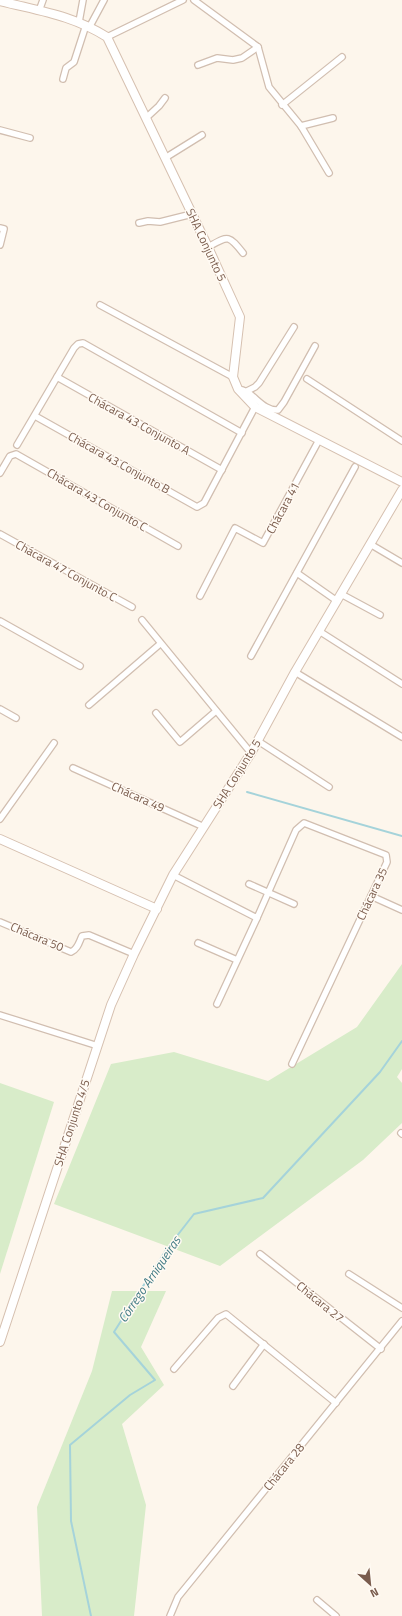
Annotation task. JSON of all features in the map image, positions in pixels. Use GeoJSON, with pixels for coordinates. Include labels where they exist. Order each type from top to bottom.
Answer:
{"type":"FeatureCollection","features":[{"type":"Feature","properties":{"kind":"street"},"geometry":{"type":"LineString","coordinates":[[39,11],[43,0]]}},
{"type":"Feature","properties":{"kind":"street"},"geometry":{"type":"LineString","coordinates":[[63,79],[66,68],[74,62],[85,24],[83,0]]}},
{"type":"Feature","properties":{"kind":"street"},"geometry":{"type":"LineString","coordinates":[[85,24],[104,0]]}},
{"type":"Feature","properties":{"kind":"street"},"geometry":{"type":"LineString","coordinates":[[0,1],[53,13],[85,24],[107,37],[183,0]]}},
{"type":"Feature","properties":{"kind":"street"},"geometry":{"type":"LineString","coordinates":[[194,0],[258,47],[268,87],[301,126],[329,173]]}},
{"type":"Feature","properties":{"kind":"street","name":"SHA Conjunto 5"},"geometry":{"type":"LineString","coordinates":[[107,37],[240,317],[233,377],[255,408],[402,482]]}},
{"type":"Feature","properties":{"kind":"street"},"geometry":{"type":"LineString","coordinates":[[198,65],[217,58],[233,60],[242,58],[258,47]]}},
{"type":"Feature","properties":{"kind":"street"},"geometry":{"type":"LineString","coordinates":[[282,105],[342,57]]}},
{"type":"Feature","properties":{"kind":"street"},"geometry":{"type":"LineString","coordinates":[[146,118],[165,98]]}},
{"type":"Feature","properties":{"kind":"street"},"geometry":{"type":"LineString","coordinates":[[301,126],[333,118]]}},
{"type":"Feature","properties":{"kind":"street"},"geometry":{"type":"LineString","coordinates":[[0,130],[30,138]]}},
{"type":"Feature","properties":{"kind":"street"},"geometry":{"type":"LineString","coordinates":[[165,158],[202,134]]}},
{"type":"Feature","properties":{"kind":"street"},"geometry":{"type":"LineString","coordinates":[[139,223],[148,221],[160,222],[192,214]]}},
{"type":"Feature","properties":{"kind":"street"},"geometry":{"type":"LineString","coordinates":[[0,228],[4,229],[0,245]]}},
{"type":"Feature","properties":{"kind":"street"},"geometry":{"type":"LineString","coordinates":[[208,247],[227,238],[232,239],[243,253]]}},
{"type":"Feature","properties":{"kind":"street"},"geometry":{"type":"LineString","coordinates":[[100,305],[233,377]]}},
{"type":"Feature","properties":{"kind":"street"},"geometry":{"type":"LineString","coordinates":[[243,390],[255,387],[294,327]]}},
{"type":"Feature","properties":{"kind":"street"},"geometry":{"type":"LineString","coordinates":[[17,445],[74,348],[78,344],[83,343],[242,433]]}},
{"type":"Feature","properties":{"kind":"street"},"geometry":{"type":"LineString","coordinates":[[243,390],[265,406],[278,410],[315,346]]}},
{"type":"Feature","properties":{"kind":"street","name":"Chácara 43 Conjunto A"},"geometry":{"type":"LineString","coordinates":[[57,377],[222,470]]}},
{"type":"Feature","properties":{"kind":"street"},"geometry":{"type":"LineString","coordinates":[[307,378],[402,441]]}},
{"type":"Feature","properties":{"kind":"street"},"geometry":{"type":"LineString","coordinates":[[222,470],[255,408]]}},
{"type":"Feature","properties":{"kind":"street","name":"Chácara 43 Conjunto B"},"geometry":{"type":"LineString","coordinates":[[35,416],[197,507],[204,503],[222,470]]}},
{"type":"Feature","properties":{"kind":"street","name":"Chácara 41"},"geometry":{"type":"LineString","coordinates":[[200,596],[235,528],[263,543],[319,440]]}},
{"type":"Feature","properties":{"kind":"street","name":"Chácara 43 Conjunto C"},"geometry":{"type":"LineString","coordinates":[[0,473],[10,456],[16,454],[178,546]]}},
{"type":"Feature","properties":{"kind":"street"},"geometry":{"type":"LineString","coordinates":[[251,656],[355,467]]}},
{"type":"Feature","properties":{"kind":"street","name":"SHA Conjunto 5"},"geometry":{"type":"LineString","coordinates":[[157,909],[173,875],[251,753],[295,672],[402,490]]}},
{"type":"Feature","properties":{"kind":"street","name":"Chácara 47 Conjunto C"},"geometry":{"type":"LineString","coordinates":[[0,534],[132,607]]}},
{"type":"Feature","properties":{"kind":"street"},"geometry":{"type":"LineString","coordinates":[[370,544],[402,563]]}},
{"type":"Feature","properties":{"kind":"street"},"geometry":{"type":"LineString","coordinates":[[297,574],[339,598],[380,615]]}},
{"type":"Feature","properties":{"kind":"street"},"geometry":{"type":"LineString","coordinates":[[142,620],[160,644],[251,753]]}},
{"type":"Feature","properties":{"kind":"street"},"geometry":{"type":"LineString","coordinates":[[0,621],[80,666]]}},
{"type":"Feature","properties":{"kind":"street"},"geometry":{"type":"LineString","coordinates":[[319,632],[402,684]]}},
{"type":"Feature","properties":{"kind":"street"},"geometry":{"type":"LineString","coordinates":[[89,705],[160,644]]}},
{"type":"Feature","properties":{"kind":"street"},"geometry":{"type":"LineString","coordinates":[[295,672],[402,737]]}},
{"type":"Feature","properties":{"kind":"street"},"geometry":{"type":"LineString","coordinates":[[0,709],[16,718]]}},
{"type":"Feature","properties":{"kind":"street"},"geometry":{"type":"LineString","coordinates":[[156,713],[180,742],[216,711]]}},
{"type":"Feature","properties":{"kind":"street"},"geometry":{"type":"LineString","coordinates":[[258,741],[330,787]]}},
{"type":"Feature","properties":{"kind":"street"},"geometry":{"type":"LineString","coordinates":[[0,819],[54,743]]}},
{"type":"Feature","properties":{"kind":"street","name":"Chácara 49"},"geometry":{"type":"LineString","coordinates":[[73,768],[204,827]]}},
{"type":"Feature","properties":{"kind":"street","name":"Chácara 35"},"geometry":{"type":"LineString","coordinates":[[217,1004],[296,830],[304,824],[386,855],[387,862],[292,1064]]}},
{"type":"Feature","properties":{"kind":"street"},"geometry":{"type":"LineString","coordinates":[[0,839],[157,909]]}},
{"type":"Feature","properties":{"kind":"street"},"geometry":{"type":"LineString","coordinates":[[173,875],[257,918]]}},
{"type":"Feature","properties":{"kind":"street"},"geometry":{"type":"LineString","coordinates":[[249,884],[294,904]]}},
{"type":"Feature","properties":{"kind":"street"},"geometry":{"type":"LineString","coordinates":[[371,896],[402,910]]}},
{"type":"Feature","properties":{"kind":"street","name":"SHA Conjunto 4/5"},"geometry":{"type":"LineString","coordinates":[[0,1342],[115,995],[157,909]]}},
{"type":"Feature","properties":{"kind":"street","name":"Chácara 50"},"geometry":{"type":"LineString","coordinates":[[0,922],[71,952],[78,946],[82,936],[89,935],[134,954]]}},
{"type":"Feature","properties":{"kind":"street"},"geometry":{"type":"LineString","coordinates":[[198,943],[237,960]]}},
{"type":"Feature","properties":{"kind":"street"},"geometry":{"type":"LineString","coordinates":[[0,1015],[98,1046]]}},
{"type":"Feature","properties":{"kind":"street","name":"Chácara 27"},"geometry":{"type":"LineString","coordinates":[[260,1254],[380,1349]]}},
{"type":"Feature","properties":{"kind":"street"},"geometry":{"type":"LineString","coordinates":[[349,1274],[402,1308]]}},
{"type":"Feature","properties":{"kind":"street"},"geometry":{"type":"LineString","coordinates":[[174,1369],[218,1318],[224,1314],[230,1316],[336,1403]]}},
{"type":"Feature","properties":{"kind":"street","name":"Chácara 28"},"geometry":{"type":"LineString","coordinates":[[170,1616],[178,1597],[402,1322]]}},
{"type":"Feature","properties":{"kind":"street"},"geometry":{"type":"LineString","coordinates":[[233,1386],[264,1344]]}},
{"type":"Feature","properties":{"kind":"street"},"geometry":{"type":"LineString","coordinates":[[317,1600],[336,1616]]}},
{"type":"Feature","properties":{"kind":"green space"},"geometry":{"type":"Polygon","coordinates":[[[402,964],[402,1069],[397,1077],[402,1083],[402,1123],[363,1160],[220,1266],[54,1204],[111,1064],[174,1052],[268,1081],[357,1027],[402,964]]]}},
{"type":"Feature","properties":{"kind":"green space"},"geometry":{"type":"Polygon","coordinates":[[[0,1083],[54,1102],[0,1274],[0,1083]]]}},
{"type":"Feature","properties":{"kind":"green space"},"geometry":{"type":"Polygon","coordinates":[[[112,1291],[166,1291],[141,1347],[164,1385],[122,1424],[146,1505],[134,1616],[42,1616],[37,1507],[92,1371],[112,1291]]]}},
{"type":"Feature","properties":{"kind":"waterway"},"geometry":{"type":"LineString","coordinates":[[247,792],[402,836]]}},
{"type":"Feature","properties":{"kind":"waterway","name":"Córrego Arniqueiras"},"geometry":{"type":"LineString","coordinates":[[91,1616],[71,1521],[70,1445],[130,1395],[155,1380],[114,1332],[166,1250],[194,1214],[263,1198],[380,1072],[402,1041]]}}]}
